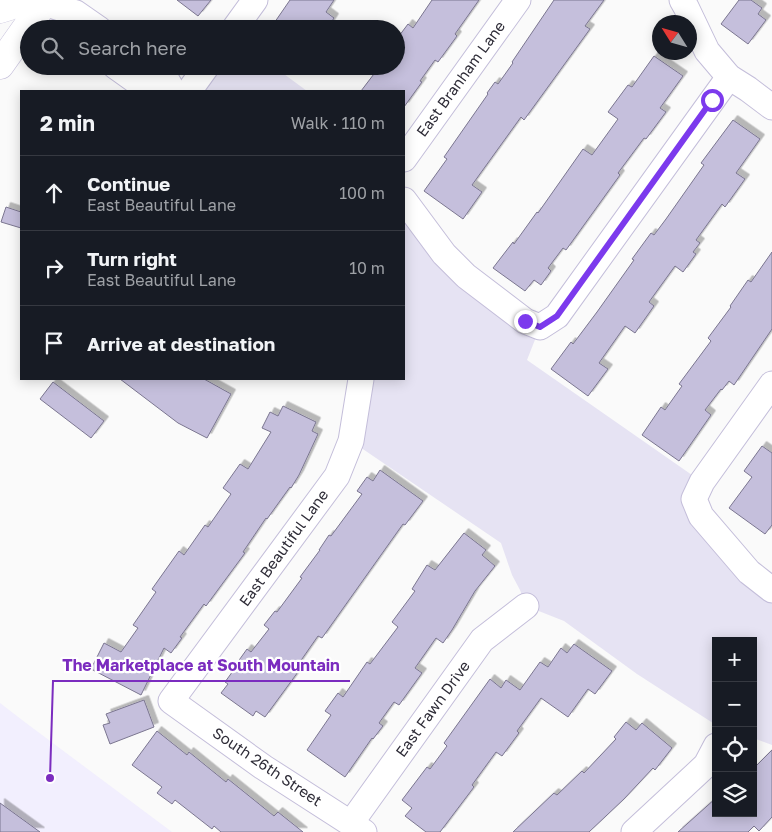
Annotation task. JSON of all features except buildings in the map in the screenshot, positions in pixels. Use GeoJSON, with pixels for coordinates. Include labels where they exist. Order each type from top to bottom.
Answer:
{"type":"FeatureCollection","features":[{"type":"Feature","properties":{"kind":"main road"},"geometry":{"type":"LineString","coordinates":[[0,9],[13,5],[44,1]]}},
{"type":"Feature","properties":{"kind":"main road"},"geometry":{"type":"LineString","coordinates":[[31,20],[44,1]]}},
{"type":"Feature","properties":{"kind":"main road"},"geometry":{"type":"LineString","coordinates":[[0,65],[20,36]]}},
{"type":"Feature","properties":{"kind":"street"},"geometry":{"type":"LineString","coordinates":[[241,20],[255,0]]}},
{"type":"Feature","properties":{"kind":"street","name":"East Branham Lane"},"geometry":{"type":"LineString","coordinates":[[405,157],[518,0]]}},
{"type":"Feature","properties":{"kind":"street"},"geometry":{"type":"LineString","coordinates":[[682,0],[707,52],[729,77],[772,107]]}},
{"type":"Feature","properties":{"kind":"street"},"geometry":{"type":"LineString","coordinates":[[44,1],[57,20]]}},
{"type":"Feature","properties":{"kind":"street"},"geometry":{"type":"LineString","coordinates":[[44,1],[76,13],[86,20]]}},
{"type":"Feature","properties":{"kind":"street"},"geometry":{"type":"LineString","coordinates":[[128,75],[149,90]]}},
{"type":"Feature","properties":{"kind":"street"},"geometry":{"type":"LineString","coordinates":[[162,75],[172,90]]}},
{"type":"Feature","properties":{"kind":"street"},"geometry":{"type":"LineString","coordinates":[[189,90],[200,75]]}},
{"type":"Feature","properties":{"kind":"street"},"geometry":{"type":"LineString","coordinates":[[405,201],[444,254],[466,276],[525,321],[540,327],[557,316],[729,77]]}},
{"type":"Feature","properties":{"kind":"street","name":"East Beautiful Lane"},"geometry":{"type":"LineString","coordinates":[[171,701],[337,476],[351,441],[362,380]]}},
{"type":"Feature","properties":{"kind":"street"},"geometry":{"type":"LineString","coordinates":[[772,384],[702,482],[694,499],[701,516],[749,572],[772,590]]}},
{"type":"Feature","properties":{"kind":"street","name":"East Fawn Drive"},"geometry":{"type":"LineString","coordinates":[[358,828],[482,640],[526,606]]}},
{"type":"Feature","properties":{"kind":"street","name":"South 26th Street"},"geometry":{"type":"LineString","coordinates":[[171,701],[263,767],[358,828]]}},
{"type":"Feature","properties":{"kind":"street"},"geometry":{"type":"LineString","coordinates":[[634,832],[706,765],[712,754]]}},
{"type":"Feature","properties":{"kind":"shaded area"},"geometry":{"type":"Polygon","coordinates":[[[201,75],[285,75],[306,90],[190,90],[201,75]]]}},
{"type":"Feature","properties":{"kind":"shaded area"},"geometry":{"type":"Polygon","coordinates":[[[405,201],[444,254],[540,327],[527,360],[702,482],[694,499],[772,590],[772,745],[757,739],[757,637],[712,637],[712,722],[637,674],[564,621],[526,606],[512,575],[501,543],[351,441],[361,380],[405,380],[405,201]]]}},
{"type":"Feature","properties":{"kind":"shaded area"},"geometry":{"type":"Polygon","coordinates":[[[0,703],[26,723],[172,832],[0,832],[0,703]]]}},
{"type":"Feature","properties":{"kind":"place","name":"The Marketplace at South Mountain"},"geometry":{"type":"Point","coordinates":[50,778]}},
{"type":"Feature","properties":{"kind":"route"},"geometry":{"type":"LineString","coordinates":[[525,321],[540,327],[557,316],[712,100]]}}]}
